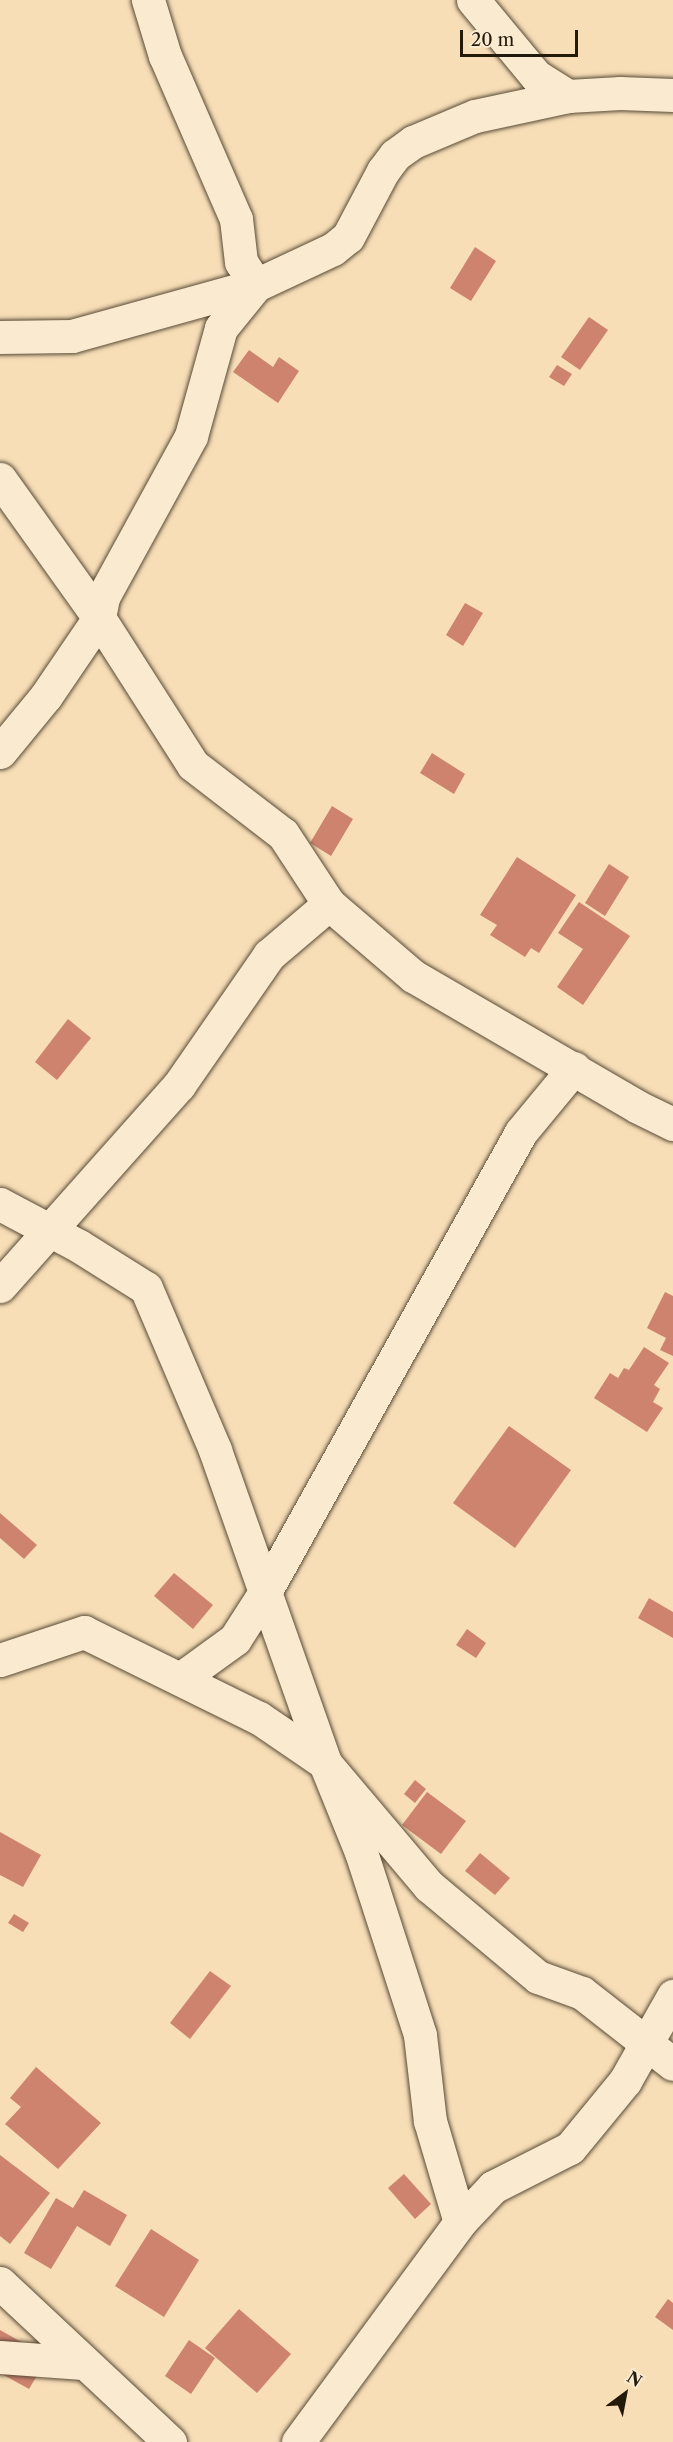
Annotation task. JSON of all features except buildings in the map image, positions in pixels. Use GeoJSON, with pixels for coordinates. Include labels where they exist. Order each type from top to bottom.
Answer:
{"type":"FeatureCollection","features":[{"type":"Feature","properties":{"kind":"street"},"geometry":{"type":"LineString","coordinates":[[148,0],[165,56],[237,219],[241,262],[256,285]]}},
{"type":"Feature","properties":{"kind":"street"},"geometry":{"type":"LineString","coordinates":[[473,0],[536,76],[568,96]]}},
{"type":"Feature","properties":{"kind":"street"},"geometry":{"type":"LineString","coordinates":[[0,337],[72,336],[256,285],[333,249],[348,237],[383,171],[395,155],[413,142],[475,116],[568,96],[620,93],[673,95]]}},
{"type":"Feature","properties":{"kind":"street"},"geometry":{"type":"LineString","coordinates":[[0,752],[46,696],[99,618],[103,597],[191,436],[221,328],[256,285]]}},
{"type":"Feature","properties":{"kind":"street"},"geometry":{"type":"LineString","coordinates":[[0,479],[99,618],[193,765],[283,834],[329,904],[413,976],[673,1124]]}},
{"type":"Feature","properties":{"kind":"street"},"geometry":{"type":"LineString","coordinates":[[0,1286],[47,1229],[179,1085],[269,955],[329,904]]}},
{"type":"Feature","properties":{"kind":"street"},"geometry":{"type":"LineString","coordinates":[[180,1679],[235,1639],[265,1592],[521,1132],[574,1068]]}},
{"type":"Feature","properties":{"kind":"street"},"geometry":{"type":"LineString","coordinates":[[0,1204],[146,1288],[215,1450],[325,1763],[361,1852],[420,2035],[430,2121],[460,2223]]}},
{"type":"Feature","properties":{"kind":"street"},"geometry":{"type":"LineString","coordinates":[[0,1660],[84,1632],[259,1718],[325,1763],[429,1886],[538,1977],[582,1993],[647,2041],[673,2064]]}},
{"type":"Feature","properties":{"kind":"street"},"geometry":{"type":"LineString","coordinates":[[298,2442],[460,2223],[493,2187],[570,2148],[625,2081],[673,1995]]}},
{"type":"Feature","properties":{"kind":"street"},"geometry":{"type":"LineString","coordinates":[[0,2283],[170,2442]]}},
{"type":"Feature","properties":{"kind":"street"},"geometry":{"type":"LineString","coordinates":[[0,2357],[83,2363]]}}]}
